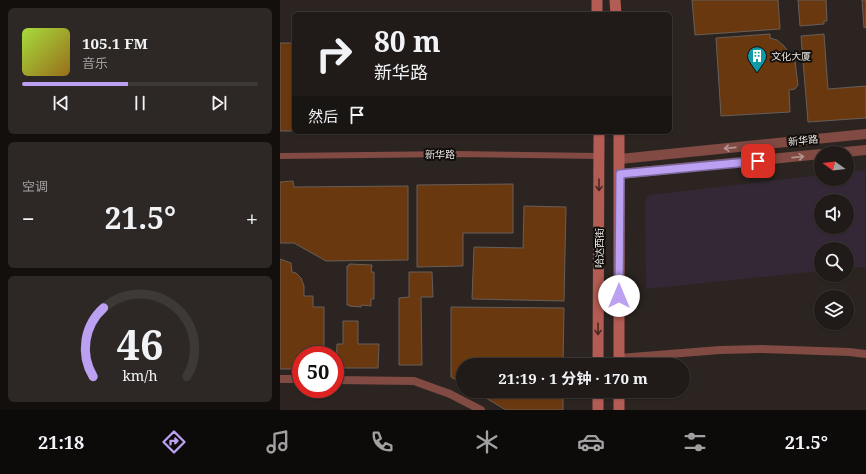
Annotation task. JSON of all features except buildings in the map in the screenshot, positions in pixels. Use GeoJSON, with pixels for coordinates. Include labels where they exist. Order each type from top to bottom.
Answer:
{"type":"FeatureCollection","features":[{"type":"Feature","properties":{"kind":"main road"},"geometry":{"type":"LineString","coordinates":[[597,0],[597,12]]}},
{"type":"Feature","properties":{"kind":"main road"},"geometry":{"type":"LineString","coordinates":[[615,0],[616,12]]}},
{"type":"Feature","properties":{"kind":"main road","name":"哈达西街"},"geometry":{"type":"LineString","coordinates":[[598,358],[599,134]]}},
{"type":"Feature","properties":{"kind":"main road","name":"哈达西街"},"geometry":{"type":"LineString","coordinates":[[619,134],[619,358]]}},
{"type":"Feature","properties":{"kind":"main road"},"geometry":{"type":"LineString","coordinates":[[598,398],[598,410]]}},
{"type":"Feature","properties":{"kind":"main road"},"geometry":{"type":"LineString","coordinates":[[619,398],[619,410]]}},
{"type":"Feature","properties":{"kind":"street","name":"新华路"},"geometry":{"type":"LineString","coordinates":[[620,159],[866,134]]}},
{"type":"Feature","properties":{"kind":"street"},"geometry":{"type":"LineString","coordinates":[[854,151],[866,150]]}},
{"type":"Feature","properties":{"kind":"street","name":"新华路"},"geometry":{"type":"LineString","coordinates":[[280,156],[455,154],[600,156]]}},
{"type":"Feature","properties":{"kind":"street","name":"新华路"},"geometry":{"type":"LineString","coordinates":[[620,174],[814,155]]}},
{"type":"Feature","properties":{"kind":"street"},"geometry":{"type":"LineString","coordinates":[[647,358],[720,350],[761,349],[866,354]]}},
{"type":"Feature","properties":{"kind":"street"},"geometry":{"type":"LineString","coordinates":[[280,379],[292,379]]}},
{"type":"Feature","properties":{"kind":"street"},"geometry":{"type":"LineString","coordinates":[[344,380],[414,381],[450,394],[481,410]]}},
{"type":"Feature","properties":{"kind":"shaded area"},"geometry":{"type":"Polygon","coordinates":[[[865,170],[866,267],[854,268],[854,242],[814,242],[814,272],[646,289],[645,201],[649,195],[814,176],[814,186],[854,186],[854,171],[865,170]]]}},
{"type":"Feature","properties":{"kind":"place","name":"文化大厦"},"geometry":{"type":"Point","coordinates":[757,73]}},
{"type":"Feature","properties":{"kind":"route"},"geometry":{"type":"LineString","coordinates":[[619,296],[620,174],[758,161]]}}]}
